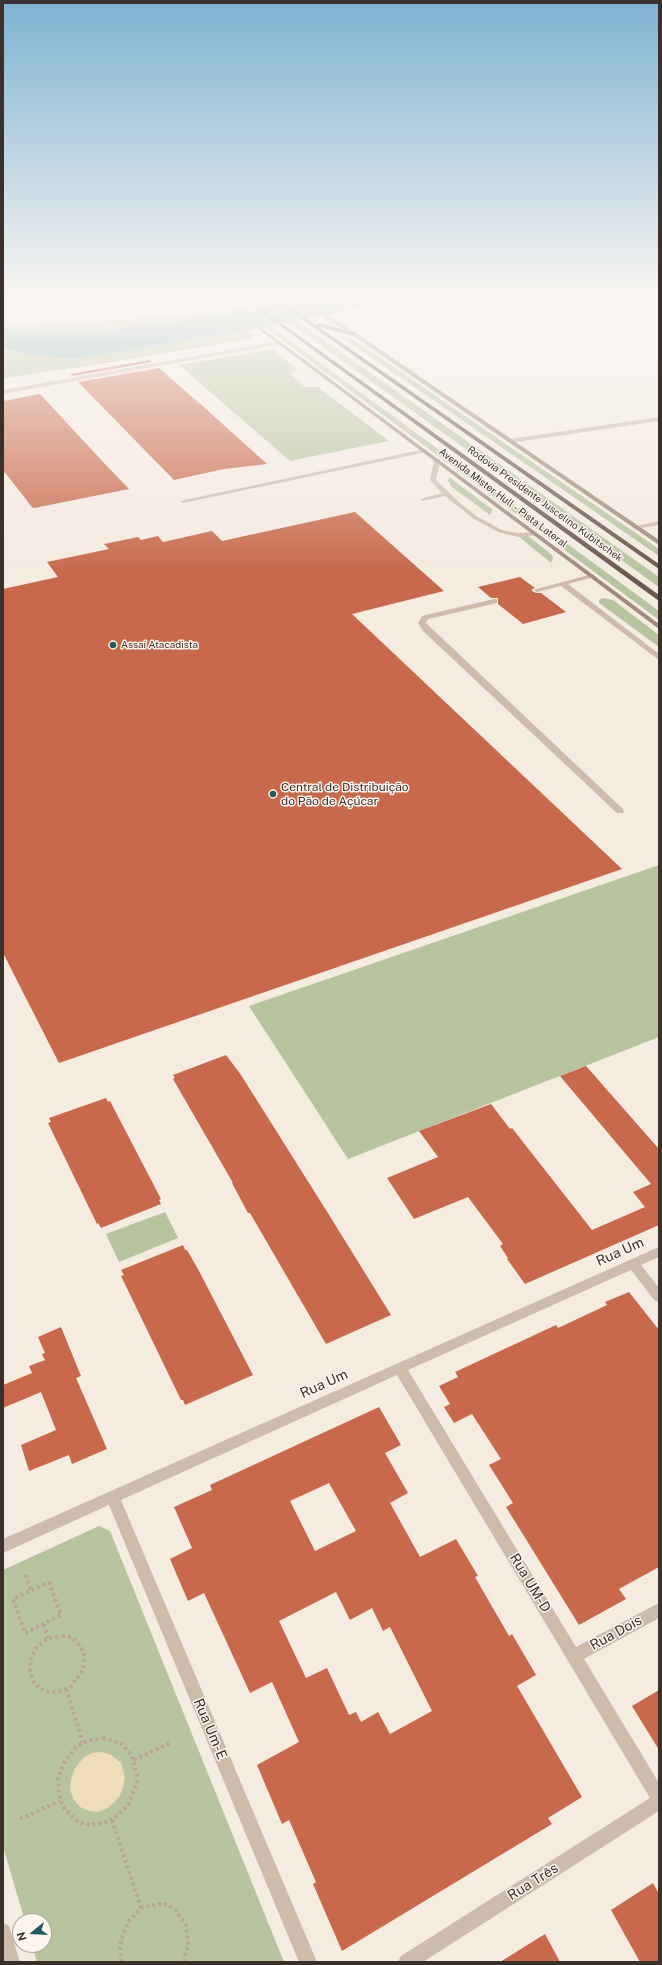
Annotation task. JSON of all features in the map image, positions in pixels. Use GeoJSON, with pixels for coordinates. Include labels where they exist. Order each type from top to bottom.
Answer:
{"type":"FeatureCollection","features":[{"type":"Feature","properties":{"kind":"highway","name":"Rodovia Presidente Juscelino Kubitschek"},"geometry":{"type":"LineString","coordinates":[[372,391],[659,599]]}},
{"type":"Feature","properties":{"kind":"highway","name":"Rodovia Presidente Juscelino Kubitschek"},"geometry":{"type":"LineString","coordinates":[[407,391],[659,567]]}},
{"type":"Feature","properties":{"kind":"main road","name":"Avenida Mister Hull - Pista Lateral"},"geometry":{"type":"LineString","coordinates":[[344,391],[659,627]]}},
{"type":"Feature","properties":{"kind":"main road"},"geometry":{"type":"LineString","coordinates":[[437,391],[659,543]]}},
{"type":"Feature","properties":{"kind":"street"},"geometry":{"type":"LineString","coordinates":[[510,441],[658,420]]}},
{"type":"Feature","properties":{"kind":"street"},"geometry":{"type":"LineString","coordinates":[[183,501],[425,451]]}},
{"type":"Feature","properties":{"kind":"street"},"geometry":{"type":"LineString","coordinates":[[437,460],[433,480],[446,494],[476,518],[500,531],[518,535],[535,534]]}},
{"type":"Feature","properties":{"kind":"street"},"geometry":{"type":"LineString","coordinates":[[423,500],[446,494]]}},
{"type":"Feature","properties":{"kind":"street"},"geometry":{"type":"LineString","coordinates":[[635,527],[659,523]]}},
{"type":"Feature","properties":{"kind":"street"},"geometry":{"type":"LineString","coordinates":[[537,590],[592,576]]}},
{"type":"Feature","properties":{"kind":"street"},"geometry":{"type":"LineString","coordinates":[[563,584],[659,658]]}},
{"type":"Feature","properties":{"kind":"street"},"geometry":{"type":"LineString","coordinates":[[494,601],[425,618],[422,623],[426,630],[620,811]]}},
{"type":"Feature","properties":{"kind":"street","name":"Rua Um"},"geometry":{"type":"LineString","coordinates":[[3,1546],[659,1252]]}},
{"type":"Feature","properties":{"kind":"street"},"geometry":{"type":"LineString","coordinates":[[633,1264],[659,1297]]}},
{"type":"Feature","properties":{"kind":"street","name":"Rua UM-D"},"geometry":{"type":"LineString","coordinates":[[400,1368],[659,1798]]}},
{"type":"Feature","properties":{"kind":"street","name":"Rua Um-E"},"geometry":{"type":"LineString","coordinates":[[113,1496],[308,1962]]}},
{"type":"Feature","properties":{"kind":"street","name":"Rua Dois"},"geometry":{"type":"LineString","coordinates":[[574,1656],[659,1610]]}},
{"type":"Feature","properties":{"kind":"street","name":"Rua Três"},"geometry":{"type":"LineString","coordinates":[[407,1962],[659,1802]]}},
{"type":"Feature","properties":{"kind":"street"},"geometry":{"type":"LineString","coordinates":[[3,1932],[11,1962]]}},
{"type":"Feature","properties":{"kind":"path"},"geometry":{"type":"LineString","coordinates":[[26,1575],[31,1591]]}},
{"type":"Feature","properties":{"kind":"path"},"geometry":{"type":"LineString","coordinates":[[49,1582],[61,1615],[44,1624],[25,1633],[13,1599],[49,1582]]}},
{"type":"Feature","properties":{"kind":"path"},"geometry":{"type":"LineString","coordinates":[[44,1624],[48,1638]]}},
{"type":"Feature","properties":{"kind":"path"},"geometry":{"type":"LineString","coordinates":[[62,1636],[71,1638],[78,1643],[83,1650],[83,1670],[75,1683],[66,1689],[57,1692],[48,1692],[36,1685],[31,1676],[31,1658],[36,1648],[48,1638],[62,1636]]}},
{"type":"Feature","properties":{"kind":"path"},"geometry":{"type":"LineString","coordinates":[[66,1689],[83,1743]]}},
{"type":"Feature","properties":{"kind":"path"},"geometry":{"type":"LineString","coordinates":[[97,1738],[110,1739],[122,1744],[134,1760],[137,1774],[135,1790],[129,1804],[112,1820],[98,1824],[78,1822],[67,1813],[60,1801],[58,1779],[63,1764],[72,1752],[83,1743],[97,1738]]}},
{"type":"Feature","properties":{"kind":"path"},"geometry":{"type":"LineString","coordinates":[[134,1760],[172,1742]]}},
{"type":"Feature","properties":{"kind":"path"},"geometry":{"type":"LineString","coordinates":[[20,1819],[60,1801]]}},
{"type":"Feature","properties":{"kind":"path"},"geometry":{"type":"LineString","coordinates":[[112,1820],[141,1908]]}},
{"type":"Feature","properties":{"kind":"path"},"geometry":{"type":"LineString","coordinates":[[122,1962],[120,1949],[122,1935],[132,1916],[141,1908],[153,1904],[164,1904],[175,1909],[183,1918],[188,1937],[184,1962]]}},
{"type":"Feature","properties":{"kind":"green space"},"geometry":{"type":"Polygon","coordinates":[[[209,391],[323,391],[389,441],[290,461],[209,391]]]}},
{"type":"Feature","properties":{"kind":"green space"},"geometry":{"type":"Polygon","coordinates":[[[350,391],[358,391],[659,611],[659,620],[350,391]]]}},
{"type":"Feature","properties":{"kind":"green space"},"geometry":{"type":"Polygon","coordinates":[[[384,391],[396,391],[659,577],[659,587],[384,391]]]}},
{"type":"Feature","properties":{"kind":"green space"},"geometry":{"type":"Polygon","coordinates":[[[419,391],[428,391],[659,549],[659,556],[419,391]]]}},
{"type":"Feature","properties":{"kind":"green space"},"geometry":{"type":"Polygon","coordinates":[[[449,477],[493,510],[490,515],[452,487],[448,481],[449,477]]]}},
{"type":"Feature","properties":{"kind":"green space"},"geometry":{"type":"Polygon","coordinates":[[[518,536],[528,536],[552,555],[553,558],[551,563],[518,536]]]}},
{"type":"Feature","properties":{"kind":"green space"},"geometry":{"type":"Polygon","coordinates":[[[603,598],[613,600],[659,635],[659,647],[599,603],[599,600],[603,598]]]}},
{"type":"Feature","properties":{"kind":"green space"},"geometry":{"type":"Polygon","coordinates":[[[659,865],[659,1037],[348,1159],[249,1006],[659,865]]]}},
{"type":"Feature","properties":{"kind":"green space"},"geometry":{"type":"Polygon","coordinates":[[[165,1212],[178,1238],[119,1262],[106,1234],[165,1212]]]}},
{"type":"Feature","properties":{"kind":"green space"},"geometry":{"type":"Polygon","coordinates":[[[99,1526],[110,1531],[284,1962],[37,1962],[34,1953],[52,1953],[52,1913],[23,1913],[3,1847],[3,1570],[99,1526]]]}},
{"type":"Feature","properties":{"kind":"sand"},"geometry":{"type":"Polygon","coordinates":[[[101,1752],[110,1754],[121,1763],[125,1777],[123,1788],[119,1797],[108,1808],[98,1812],[89,1811],[80,1807],[74,1800],[70,1790],[71,1780],[74,1770],[83,1758],[92,1753],[101,1752]]]}},
{"type":"Feature","properties":{"kind":"building"},"geometry":{"type":"Polygon","coordinates":[[[87,391],[185,391],[267,464],[224,469],[174,480],[87,391]]]}},
{"type":"Feature","properties":{"kind":"building"},"geometry":{"type":"Polygon","coordinates":[[[40,394],[129,489],[34,508],[32,507],[3,470],[3,401],[40,394]]]}},
{"type":"Feature","properties":{"kind":"building","name":"Central de Distribuição do Pão de Açúcar"},"geometry":{"type":"Polygon","coordinates":[[[355,512],[444,591],[352,614],[622,869],[59,1063],[3,953],[3,589],[58,577],[47,562],[109,549],[104,544],[138,537],[141,540],[158,536],[163,542],[212,531],[222,541],[355,512]]]}},
{"type":"Feature","properties":{"kind":"building"},"geometry":{"type":"Polygon","coordinates":[[[520,577],[535,588],[532,589],[532,591],[541,593],[566,612],[523,624],[498,604],[498,598],[491,598],[478,587],[520,577]]]}},
{"type":"Feature","properties":{"kind":"building"},"geometry":{"type":"Polygon","coordinates":[[[226,1055],[241,1075],[391,1315],[326,1344],[250,1213],[248,1213],[233,1183],[173,1079],[175,1078],[173,1075],[226,1055]]]}},
{"type":"Feature","properties":{"kind":"building"},"geometry":{"type":"Polygon","coordinates":[[[586,1066],[659,1149],[659,1225],[525,1284],[507,1259],[508,1258],[500,1246],[503,1244],[468,1197],[414,1219],[387,1178],[438,1157],[419,1131],[491,1104],[510,1129],[512,1128],[592,1230],[645,1207],[633,1192],[651,1184],[560,1076],[586,1066]]]}},
{"type":"Feature","properties":{"kind":"building"},"geometry":{"type":"Polygon","coordinates":[[[106,1098],[108,1102],[110,1101],[161,1199],[159,1200],[161,1204],[101,1228],[98,1223],[97,1224],[48,1123],[51,1122],[49,1118],[106,1098]]]}},
{"type":"Feature","properties":{"kind":"building"},"geometry":{"type":"Polygon","coordinates":[[[183,1245],[199,1271],[253,1375],[185,1405],[183,1400],[181,1400],[121,1276],[124,1275],[121,1270],[183,1245]]]}},
{"type":"Feature","properties":{"kind":"building"},"geometry":{"type":"Polygon","coordinates":[[[629,1292],[659,1330],[659,1567],[619,1589],[626,1599],[579,1625],[506,1507],[513,1503],[489,1465],[501,1459],[472,1414],[454,1423],[444,1407],[450,1404],[439,1386],[458,1377],[455,1372],[556,1325],[558,1328],[607,1305],[605,1302],[629,1292]]]}},
{"type":"Feature","properties":{"kind":"building"},"geometry":{"type":"Polygon","coordinates":[[[61,1327],[81,1376],[76,1378],[107,1449],[72,1464],[69,1455],[29,1471],[21,1445],[56,1430],[41,1392],[3,1408],[3,1385],[32,1373],[29,1366],[45,1360],[42,1354],[45,1353],[38,1337],[61,1327]]]}},
{"type":"Feature","properties":{"kind":"building"},"geometry":{"type":"Polygon","coordinates":[[[379,1407],[401,1445],[385,1453],[408,1493],[390,1503],[420,1557],[456,1539],[478,1576],[475,1577],[509,1636],[512,1634],[536,1675],[517,1686],[582,1797],[548,1818],[552,1824],[342,1951],[313,1884],[316,1882],[289,1820],[282,1824],[257,1765],[299,1742],[272,1682],[250,1693],[204,1593],[188,1601],[170,1559],[192,1548],[174,1507],[212,1490],[210,1485],[379,1407]],[[329,1483],[290,1501],[315,1551],[356,1531],[329,1483]],[[336,1592],[279,1621],[306,1678],[327,1668],[349,1715],[356,1712],[361,1722],[378,1712],[390,1734],[432,1711],[390,1627],[383,1631],[372,1608],[350,1620],[336,1592]]]}},
{"type":"Feature","properties":{"kind":"building"},"geometry":{"type":"Polygon","coordinates":[[[659,1690],[659,1750],[632,1706],[659,1690]]]}},
{"type":"Feature","properties":{"kind":"building"},"geometry":{"type":"Polygon","coordinates":[[[653,1883],[659,1894],[659,1962],[640,1962],[611,1910],[653,1883]]]}},
{"type":"Feature","properties":{"kind":"building"},"geometry":{"type":"Polygon","coordinates":[[[545,1934],[560,1962],[500,1962],[545,1934]]]}},
{"type":"Feature","properties":{"kind":"place","name":"Assaí Atacadista"},"geometry":{"type":"Point","coordinates":[113,645]}},
{"type":"Feature","properties":{"kind":"place","name":"Central de Distribuição do Pão de Açúcar"},"geometry":{"type":"Point","coordinates":[273,794]}}]}
